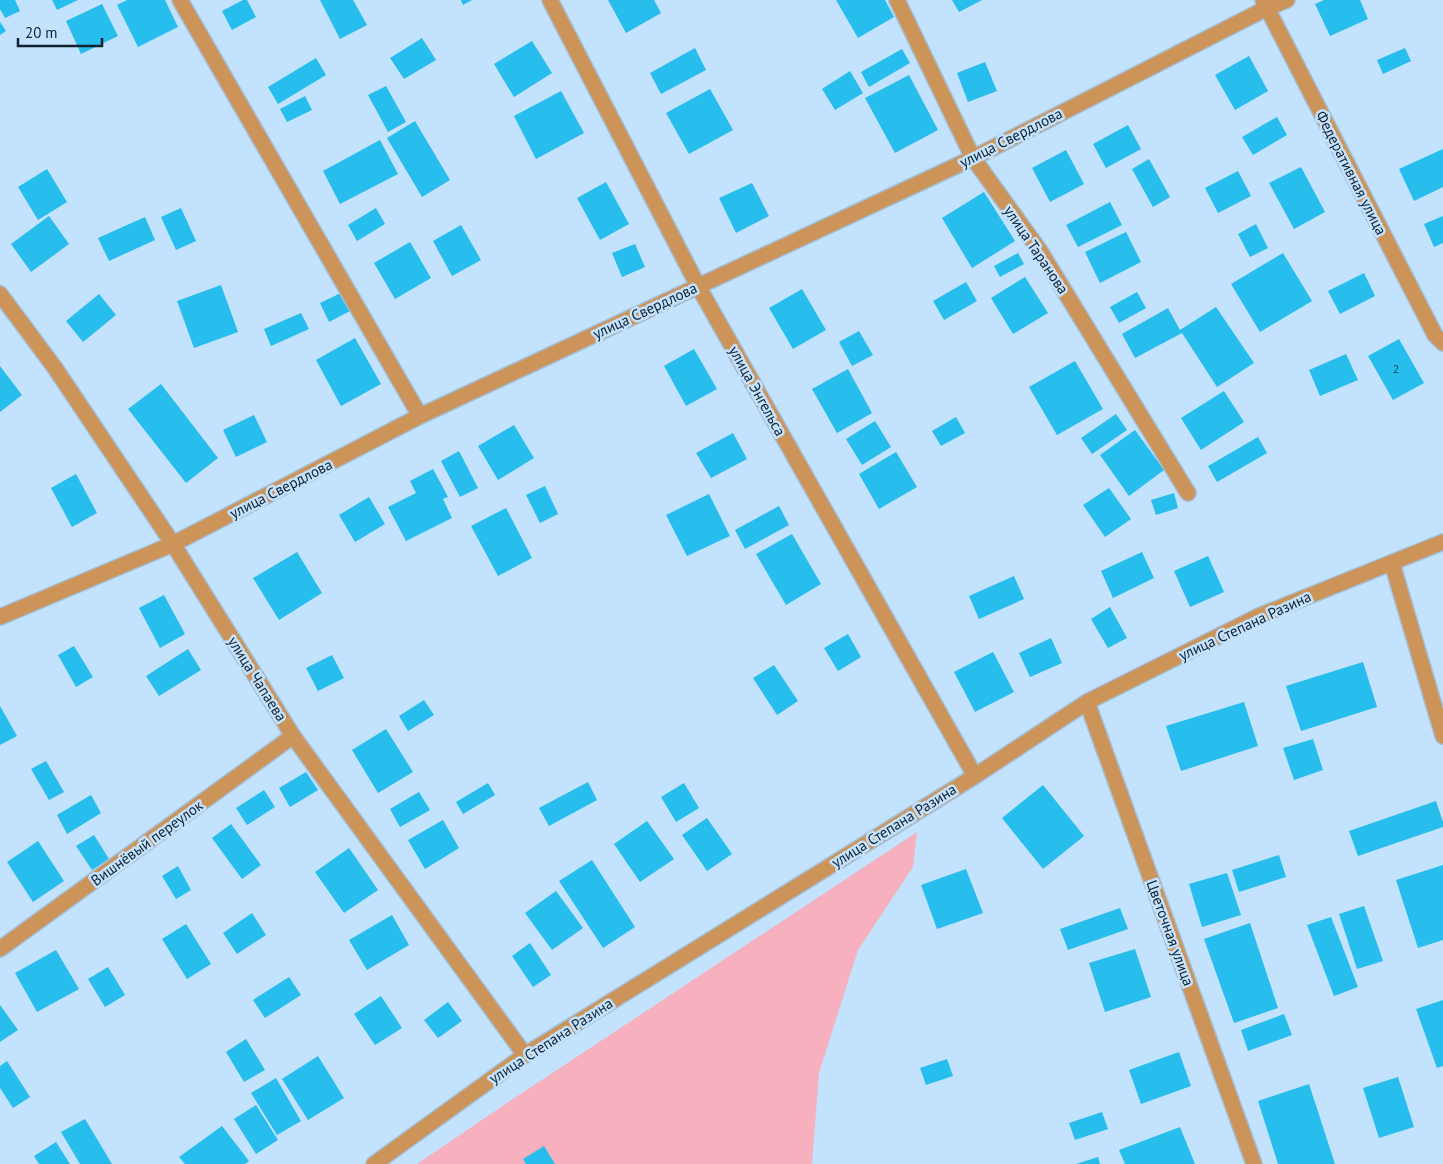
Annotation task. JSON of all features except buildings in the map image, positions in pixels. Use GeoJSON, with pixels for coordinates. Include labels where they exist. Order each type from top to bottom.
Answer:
{"type":"FeatureCollection","features":[{"type":"Feature","properties":{"kind":"street"},"geometry":{"type":"LineString","coordinates":[[180,0],[420,416]]}},
{"type":"Feature","properties":{"kind":"street","name":"улица Энгельса"},"geometry":{"type":"LineString","coordinates":[[550,0],[698,286],[975,776]]}},
{"type":"Feature","properties":{"kind":"street","name":"улица Таранова"},"geometry":{"type":"LineString","coordinates":[[898,0],[973,158],[1040,251],[1188,493]]}},
{"type":"Feature","properties":{"kind":"street","name":"улица Свердлова"},"geometry":{"type":"LineString","coordinates":[[0,617],[173,544],[420,416],[973,158],[1265,4],[1287,0]]}},
{"type":"Feature","properties":{"kind":"street","name":"Федеративная улица"},"geometry":{"type":"LineString","coordinates":[[1265,4],[1434,336],[1443,342]]}},
{"type":"Feature","properties":{"kind":"street","name":"улица Чапаева"},"geometry":{"type":"LineString","coordinates":[[0,294],[55,368],[173,544],[293,736],[525,1055]]}},
{"type":"Feature","properties":{"kind":"street","name":"улица Степана Разина"},"geometry":{"type":"LineString","coordinates":[[374,1164],[525,1055],[975,776],[1087,702],[1259,616],[1443,542]]}},
{"type":"Feature","properties":{"kind":"street"},"geometry":{"type":"LineString","coordinates":[[1392,563],[1443,736]]}},
{"type":"Feature","properties":{"kind":"street","name":"Цветочная улица"},"geometry":{"type":"LineString","coordinates":[[1087,702],[1254,1164]]}},
{"type":"Feature","properties":{"kind":"street","name":"Вишнёвый переулок"},"geometry":{"type":"LineString","coordinates":[[0,949],[293,736]]}},
{"type":"Feature","properties":{"kind":"shaded area"},"geometry":{"type":"Polygon","coordinates":[[[917,832],[913,867],[858,950],[819,1073],[812,1164],[417,1164],[510,1101],[917,832]]]}}]}
